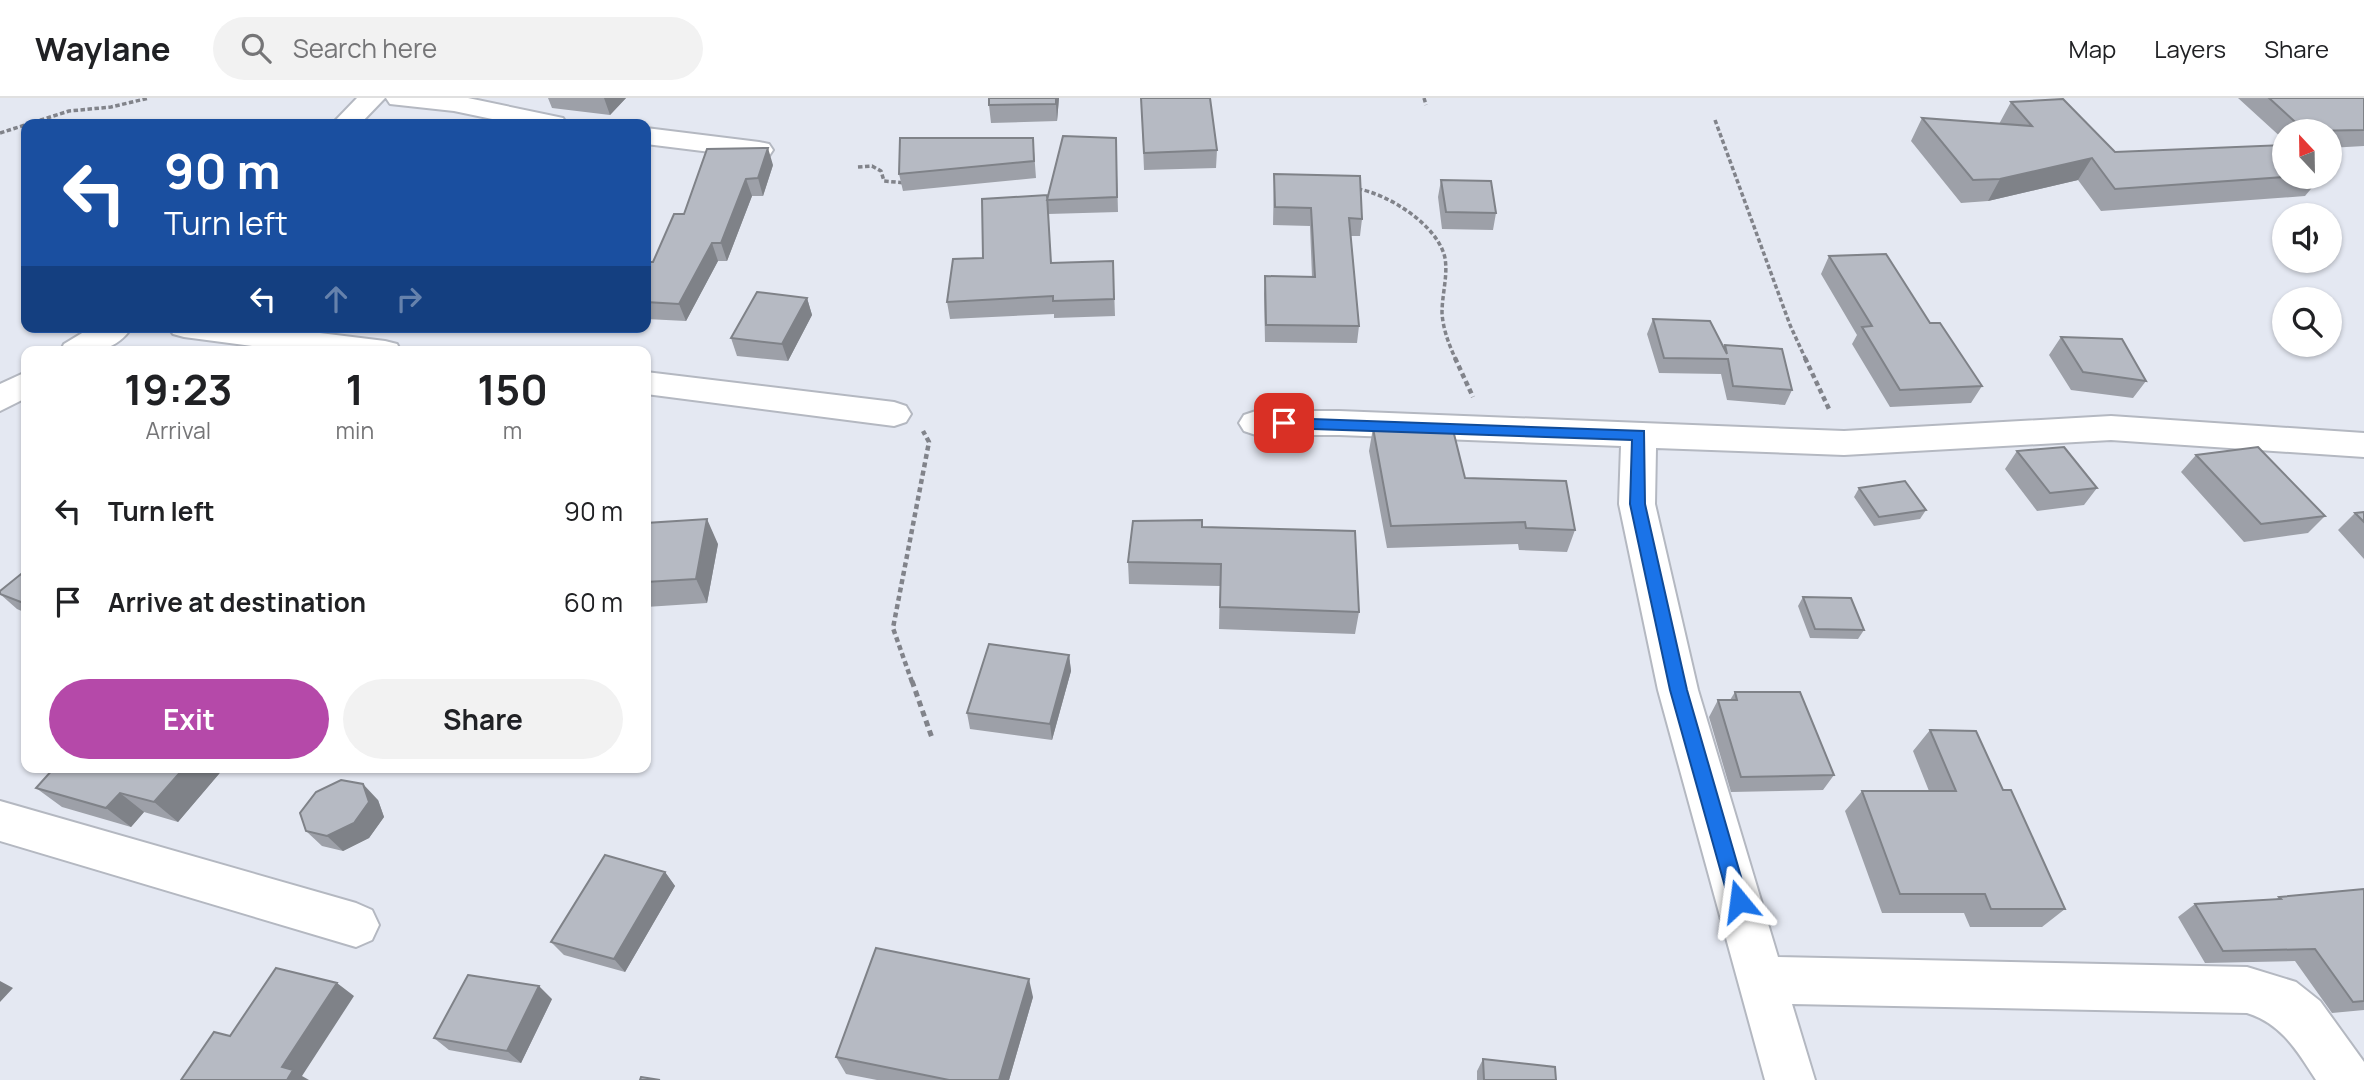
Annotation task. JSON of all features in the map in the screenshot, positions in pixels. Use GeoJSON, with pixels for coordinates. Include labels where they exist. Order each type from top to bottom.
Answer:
{"type":"FeatureCollection","features":[{"type":"Feature","properties":{"kind":"street"},"geometry":{"type":"LineString","coordinates":[[350,119],[372,98]]}},
{"type":"Feature","properties":{"kind":"street"},"geometry":{"type":"LineString","coordinates":[[399,98],[454,103],[529,119]]}},
{"type":"Feature","properties":{"kind":"street"},"geometry":{"type":"LineString","coordinates":[[651,137],[759,150]]}},
{"type":"Feature","properties":{"kind":"street"},"geometry":{"type":"LineString","coordinates":[[86,346],[106,333]]}},
{"type":"Feature","properties":{"kind":"street"},"geometry":{"type":"LineString","coordinates":[[232,333],[337,346]]}},
{"type":"Feature","properties":{"kind":"street"},"geometry":{"type":"LineString","coordinates":[[651,384],[894,414]]}},
{"type":"Feature","properties":{"kind":"street"},"geometry":{"type":"LineString","coordinates":[[0,399],[21,386]]}},
{"type":"Feature","properties":{"kind":"street"},"geometry":{"type":"LineString","coordinates":[[1256,423],[1486,428],[1844,443],[2111,428],[2364,445]]}},
{"type":"Feature","properties":{"kind":"street"},"geometry":{"type":"LineString","coordinates":[[1639,435],[1637,504],[1678,690],[1790,1080]]}},
{"type":"Feature","properties":{"kind":"street"},"geometry":{"type":"LineString","coordinates":[[0,821],[356,925]]}},
{"type":"Feature","properties":{"kind":"street"},"geometry":{"type":"LineString","coordinates":[[1761,980],[2247,990],[2279,999],[2303,1018],[2346,1080]]}},
{"type":"Feature","properties":{"kind":"path"},"geometry":{"type":"LineString","coordinates":[[44,119],[69,111],[111,107],[149,98]]}},
{"type":"Feature","properties":{"kind":"path"},"geometry":{"type":"LineString","coordinates":[[1424,98],[1426,105]]}},
{"type":"Feature","properties":{"kind":"path"},"geometry":{"type":"LineString","coordinates":[[1715,120],[1790,325],[1844,443]]}},
{"type":"Feature","properties":{"kind":"path"},"geometry":{"type":"LineString","coordinates":[[0,133],[21,126]]}},
{"type":"Feature","properties":{"kind":"path"},"geometry":{"type":"LineString","coordinates":[[858,167],[873,166],[881,171],[884,181],[908,183]]}},
{"type":"Feature","properties":{"kind":"path"},"geometry":{"type":"LineString","coordinates":[[1354,189],[1367,190],[1406,210],[1426,228],[1443,251],[1443,319],[1486,428]]}},
{"type":"Feature","properties":{"kind":"path"},"geometry":{"type":"LineString","coordinates":[[894,414],[918,422],[929,442],[893,628],[932,738]]}},
{"type":"Feature","properties":{"kind":"building"},"geometry":{"type":"Polygon","coordinates":[[[989,98],[1056,98],[1056,104],[989,105],[989,98]]]}},
{"type":"Feature","properties":{"kind":"building"},"geometry":{"type":"Polygon","coordinates":[[[1141,98],[1210,98],[1217,150],[1144,153],[1141,98]]]}},
{"type":"Feature","properties":{"kind":"building"},"geometry":{"type":"Polygon","coordinates":[[[2269,98],[2364,98],[2364,130],[2342,130],[2342,119],[2292,119],[2269,98]]]}},
{"type":"Feature","properties":{"kind":"building"},"geometry":{"type":"Polygon","coordinates":[[[2063,99],[2115,152],[2272,145],[2272,178],[2115,189],[2092,158],[2000,179],[1973,180],[1922,118],[2032,126],[2011,102],[2063,99]]]}},
{"type":"Feature","properties":{"kind":"building"},"geometry":{"type":"Polygon","coordinates":[[[1063,136],[1116,138],[1117,197],[1047,200],[1063,136]]]}},
{"type":"Feature","properties":{"kind":"building"},"geometry":{"type":"Polygon","coordinates":[[[900,138],[1033,138],[1034,161],[899,174],[900,138]]]}},
{"type":"Feature","properties":{"kind":"building"},"geometry":{"type":"Polygon","coordinates":[[[768,148],[758,178],[746,179],[721,243],[712,243],[679,304],[651,302],[651,262],[674,214],[684,214],[707,149],[768,148]]]}},
{"type":"Feature","properties":{"kind":"building"},"geometry":{"type":"Polygon","coordinates":[[[1274,174],[1360,176],[1362,219],[1349,218],[1359,326],[1266,325],[1265,276],[1315,277],[1311,208],[1275,207],[1274,174]]]}},
{"type":"Feature","properties":{"kind":"building"},"geometry":{"type":"Polygon","coordinates":[[[1441,180],[1491,181],[1496,213],[1446,212],[1441,180]]]}},
{"type":"Feature","properties":{"kind":"building"},"geometry":{"type":"Polygon","coordinates":[[[1047,195],[1051,263],[1113,261],[1114,299],[1053,301],[1053,296],[947,302],[953,259],[983,258],[982,199],[1047,195]]]}},
{"type":"Feature","properties":{"kind":"building"},"geometry":{"type":"Polygon","coordinates":[[[1886,254],[1930,323],[1940,323],[1982,386],[1900,390],[1862,327],[1872,326],[1829,256],[1886,254]]]}},
{"type":"Feature","properties":{"kind":"building"},"geometry":{"type":"Polygon","coordinates":[[[757,292],[807,298],[782,344],[731,338],[757,292]]]}},
{"type":"Feature","properties":{"kind":"building"},"geometry":{"type":"Polygon","coordinates":[[[1653,319],[1710,321],[1727,354],[1725,345],[1782,349],[1792,390],[1733,386],[1728,359],[1664,358],[1653,319]]]}},
{"type":"Feature","properties":{"kind":"building"},"geometry":{"type":"Polygon","coordinates":[[[2061,337],[2122,339],[2146,381],[2083,372],[2061,337]]]}},
{"type":"Feature","properties":{"kind":"building"},"geometry":{"type":"Polygon","coordinates":[[[1452,426],[1465,478],[1566,481],[1575,530],[1526,528],[1525,522],[1391,526],[1373,428],[1452,426]]]}},
{"type":"Feature","properties":{"kind":"building"},"geometry":{"type":"Polygon","coordinates":[[[2064,447],[2097,488],[2050,493],[2017,451],[2064,447]]]}},
{"type":"Feature","properties":{"kind":"building"},"geometry":{"type":"Polygon","coordinates":[[[2258,447],[2325,516],[2261,524],[2196,455],[2258,447]]]}},
{"type":"Feature","properties":{"kind":"building"},"geometry":{"type":"Polygon","coordinates":[[[1905,481],[1926,510],[1879,517],[1859,488],[1905,481]]]}},
{"type":"Feature","properties":{"kind":"building"},"geometry":{"type":"Polygon","coordinates":[[[2364,512],[2364,522],[2355,513],[2364,512]]]}},
{"type":"Feature","properties":{"kind":"building"},"geometry":{"type":"Polygon","coordinates":[[[707,519],[696,579],[651,582],[651,523],[707,519]]]}},
{"type":"Feature","properties":{"kind":"building"},"geometry":{"type":"Polygon","coordinates":[[[1202,520],[1202,527],[1355,531],[1359,612],[1220,607],[1221,564],[1128,562],[1133,521],[1202,520]]]}},
{"type":"Feature","properties":{"kind":"building"},"geometry":{"type":"Polygon","coordinates":[[[21,574],[21,602],[0,594],[0,591],[21,574]]]}},
{"type":"Feature","properties":{"kind":"building"},"geometry":{"type":"Polygon","coordinates":[[[1803,597],[1851,598],[1864,630],[1815,629],[1803,597]]]}},
{"type":"Feature","properties":{"kind":"building"},"geometry":{"type":"Polygon","coordinates":[[[989,644],[1069,655],[1050,724],[967,713],[989,644]]]}},
{"type":"Feature","properties":{"kind":"building"},"geometry":{"type":"Polygon","coordinates":[[[1735,692],[1800,692],[1834,775],[1741,777],[1718,700],[1737,700],[1735,692]]]}},
{"type":"Feature","properties":{"kind":"building"},"geometry":{"type":"Polygon","coordinates":[[[1930,730],[1976,731],[2003,790],[2011,790],[2065,909],[1991,909],[1985,894],[1900,894],[1862,791],[1956,791],[1930,730]]]}},
{"type":"Feature","properties":{"kind":"building"},"geometry":{"type":"Polygon","coordinates":[[[50,773],[180,773],[154,802],[120,793],[106,808],[36,788],[50,773]]]}},
{"type":"Feature","properties":{"kind":"building"},"geometry":{"type":"Polygon","coordinates":[[[341,780],[363,784],[369,802],[354,823],[327,836],[306,831],[300,813],[316,792],[341,780]]]}},
{"type":"Feature","properties":{"kind":"building"},"geometry":{"type":"Polygon","coordinates":[[[605,855],[665,872],[614,959],[551,942],[605,855]]]}},
{"type":"Feature","properties":{"kind":"building"},"geometry":{"type":"Polygon","coordinates":[[[2364,889],[2364,1001],[2353,1002],[2315,949],[2223,951],[2195,904],[2281,899],[2279,897],[2364,889]]]}},
{"type":"Feature","properties":{"kind":"building"},"geometry":{"type":"Polygon","coordinates":[[[876,948],[1029,979],[999,1080],[949,1080],[836,1057],[876,948]]]}},
{"type":"Feature","properties":{"kind":"building"},"geometry":{"type":"Polygon","coordinates":[[[276,968],[337,983],[282,1067],[293,1070],[287,1080],[181,1080],[214,1032],[230,1036],[276,968]]]}},
{"type":"Feature","properties":{"kind":"building"},"geometry":{"type":"Polygon","coordinates":[[[468,975],[539,986],[507,1051],[434,1038],[468,975]]]}},
{"type":"Feature","properties":{"kind":"building"},"geometry":{"type":"Polygon","coordinates":[[[1483,1059],[1555,1067],[1556,1080],[1484,1080],[1483,1059]]]}},
{"type":"Feature","properties":{"kind":"route"},"geometry":{"type":"LineString","coordinates":[[1284,423],[1639,435],[1637,504],[1678,690],[1739,901]]}}]}
